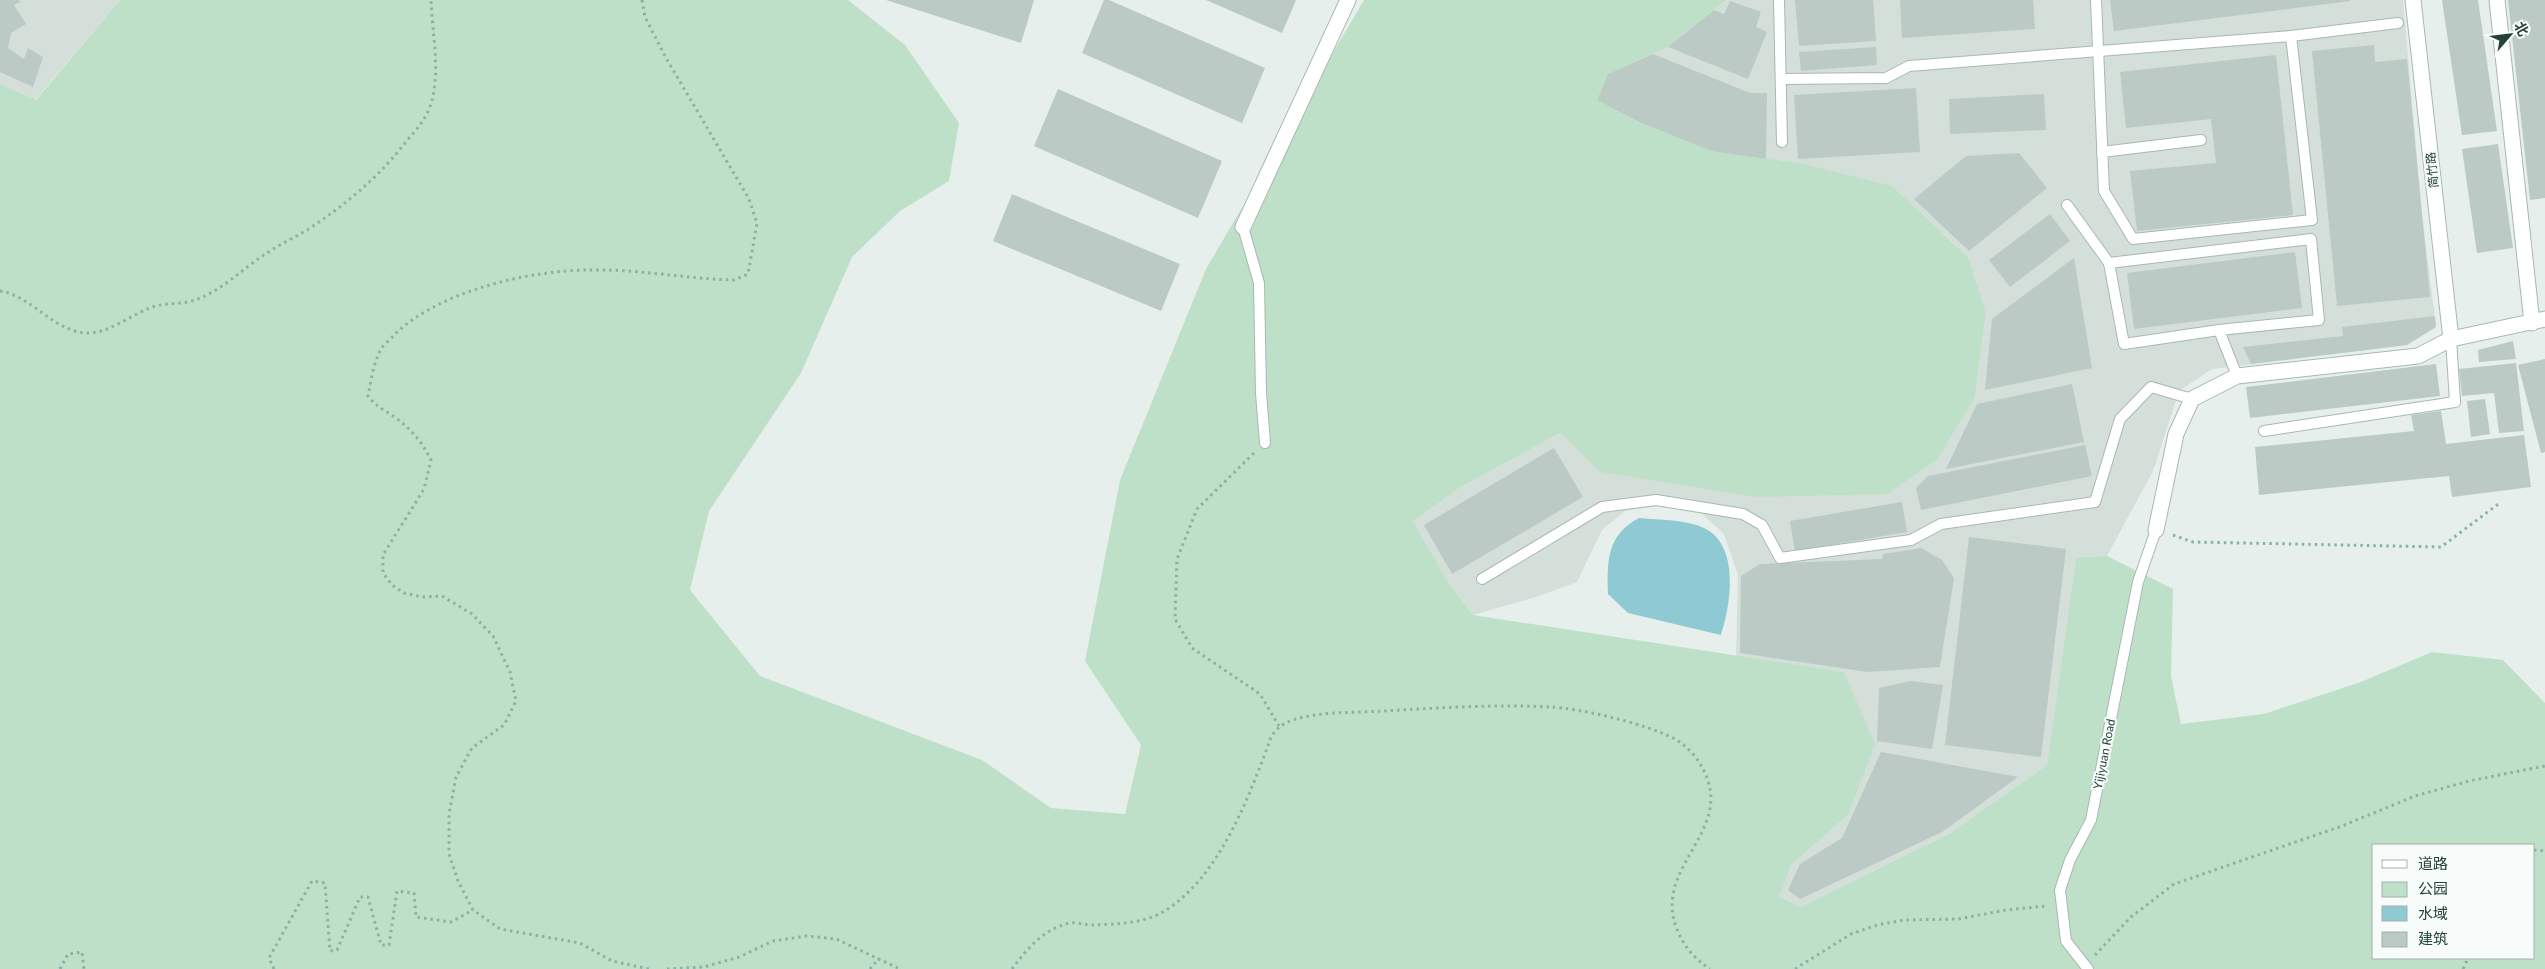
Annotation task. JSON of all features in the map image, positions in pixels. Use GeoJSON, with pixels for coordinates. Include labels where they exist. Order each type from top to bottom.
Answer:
{"type":"FeatureCollection","features":[{"type":"Feature","properties":{"kind":"street"},"geometry":{"type":"LineString","coordinates":[[1243,227],[1348,0]]}},
{"type":"Feature","properties":{"kind":"street","name":"简竹路"},"geometry":{"type":"LineString","coordinates":[[2413,0],[2450,339]]}},
{"type":"Feature","properties":{"kind":"street"},"geometry":{"type":"LineString","coordinates":[[2156,530],[2176,434],[2192,400],[2237,376],[2418,356],[2450,339],[2539,321],[2496,0]]}},
{"type":"Feature","properties":{"kind":"lane"},"geometry":{"type":"LineString","coordinates":[[1778,0],[1782,79],[1782,142]]}},
{"type":"Feature","properties":{"kind":"lane"},"geometry":{"type":"LineString","coordinates":[[2096,0],[2104,191],[2133,239],[2312,220],[2291,36]]}},
{"type":"Feature","properties":{"kind":"lane"},"geometry":{"type":"LineString","coordinates":[[1782,79],[1886,78],[1909,66],[2098,49],[2291,36],[2398,23]]}},
{"type":"Feature","properties":{"kind":"lane"},"geometry":{"type":"LineString","coordinates":[[2102,152],[2200,140]]}},
{"type":"Feature","properties":{"kind":"lane"},"geometry":{"type":"LineString","coordinates":[[2067,204],[2109,263],[2124,344],[2220,330],[2319,320],[2311,239],[2109,263]]}},
{"type":"Feature","properties":{"kind":"lane"},"geometry":{"type":"LineString","coordinates":[[1243,227],[1259,283],[1260,393],[1264,443]]}},
{"type":"Feature","properties":{"kind":"lane"},"geometry":{"type":"LineString","coordinates":[[2220,330],[2237,376]]}},
{"type":"Feature","properties":{"kind":"lane"},"geometry":{"type":"LineString","coordinates":[[2264,431],[2455,402],[2450,339]]}},
{"type":"Feature","properties":{"kind":"lane"},"geometry":{"type":"LineString","coordinates":[[1482,580],[1602,507],[1656,500],[1743,514],[1762,525],[1780,558],[1911,540],[1941,524],[2095,502],[2120,419],[2151,387],[2192,400]]}},
{"type":"Feature","properties":{"kind":"lane","name":"Yijiyuan Road"},"geometry":{"type":"LineString","coordinates":[[2087,967],[2066,941],[2060,905],[2060,890],[2070,860],[2091,820],[2138,582],[2156,530]]}},
{"type":"Feature","properties":{"kind":"path"},"geometry":{"type":"LineString","coordinates":[[0,291],[9,292],[62,326],[92,333],[112,326],[152,307],[196,300],[230,280],[267,253],[306,231],[351,199],[391,161],[422,122],[435,89],[431,0]]}},
{"type":"Feature","properties":{"kind":"path"},"geometry":{"type":"LineString","coordinates":[[642,0],[645,17],[666,58],[749,199],[757,223],[748,274],[734,280],[591,270],[574,271],[541,275],[452,296],[429,308],[404,326],[382,348],[373,370],[368,396],[376,407],[409,428],[423,443],[431,460],[424,489],[383,556],[383,573],[392,585],[404,593],[422,597],[442,596],[472,614],[493,636],[510,672],[516,702],[504,725],[472,748],[456,776],[449,814],[449,854],[458,881],[473,910],[500,928],[580,944],[612,961],[649,969]]}},
{"type":"Feature","properties":{"kind":"path"},"geometry":{"type":"LineString","coordinates":[[1264,443],[1197,510],[1177,559],[1175,619],[1192,648],[1260,694],[1279,726]]}},
{"type":"Feature","properties":{"kind":"path"},"geometry":{"type":"LineString","coordinates":[[2156,530],[2193,542],[2440,547],[2502,502]]}},
{"type":"Feature","properties":{"kind":"path"},"geometry":{"type":"LineString","coordinates":[[1012,969],[1035,940],[1051,930],[1071,923],[1091,925],[1136,922],[1165,911],[1199,883],[1244,807],[1272,735],[1279,726],[1292,720],[1309,717],[1452,707],[1551,707],[1622,721],[1674,738],[1691,750],[1708,781],[1711,794],[1704,829],[1683,864],[1672,898],[1670,914],[1681,940],[1698,961],[1710,969]]}},
{"type":"Feature","properties":{"kind":"path"},"geometry":{"type":"LineString","coordinates":[[2087,967],[2131,917],[2174,884],[2342,826],[2415,796],[2469,781],[2545,766]]}},
{"type":"Feature","properties":{"kind":"path"},"geometry":{"type":"LineString","coordinates":[[274,969],[269,958],[312,881],[325,883],[330,951],[337,950],[360,896],[368,897],[381,945],[389,944],[397,892],[414,893],[416,917],[451,922],[473,910]]}},
{"type":"Feature","properties":{"kind":"path"},"geometry":{"type":"LineString","coordinates":[[1795,969],[1851,934],[1877,925],[1904,920],[1958,919],[2006,910],[2060,905]]}},
{"type":"Feature","properties":{"kind":"path"},"geometry":{"type":"LineString","coordinates":[[666,969],[704,967],[739,957],[773,941],[808,936],[836,939],[900,969]]}},
{"type":"Feature","properties":{"kind":"path"},"geometry":{"type":"LineString","coordinates":[[60,969],[68,954],[82,952],[84,969]]}},
{"type":"Feature","properties":{"kind":"path"},"geometry":{"type":"LineString","coordinates":[[870,969],[878,958]]}},
{"type":"Feature","properties":{"kind":"shaded area"},"geometry":{"type":"Polygon","coordinates":[[[0,0],[120,0],[35,100],[0,84],[0,0]]]}},
{"type":"Feature","properties":{"kind":"shaded area"},"geometry":{"type":"Polygon","coordinates":[[[1726,0],[2403,0],[2422,214],[2436,327],[2407,345],[2212,369],[2179,391],[2153,471],[2107,556],[2076,557],[2047,765],[1949,834],[1800,907],[1780,896],[1791,865],[1848,815],[1844,672],[1736,656],[1738,575],[1724,534],[1700,512],[1656,506],[1625,511],[1602,530],[1577,582],[1536,597],[1473,615],[1449,583],[1413,521],[1461,487],[1560,433],[1600,472],[1888,494],[1938,459],[1975,397],[1986,312],[1968,257],[1945,235],[1800,163],[1711,151],[1639,122],[1597,100],[1608,74],[1668,47],[1726,0]]]}},
{"type":"Feature","properties":{"kind":"green space"},"geometry":{"type":"Polygon","coordinates":[[[120,0],[848,0],[905,45],[959,123],[949,181],[900,211],[852,257],[801,373],[709,511],[690,590],[760,676],[982,760],[1051,808],[1125,814],[1141,745],[1085,661],[1120,480],[1206,269],[1364,0],[1726,0],[1668,47],[1608,74],[1597,100],[1639,122],[1711,151],[1800,163],[1892,186],[1968,257],[1986,312],[1975,397],[1938,459],[1888,494],[1756,497],[1600,472],[1560,433],[1461,487],[1413,521],[1449,583],[1473,615],[1844,672],[1875,744],[1848,815],[1791,865],[1780,896],[1800,907],[1949,834],[2047,765],[2076,557],[2107,556],[2173,589],[2171,676],[2181,724],[2264,714],[2361,682],[2432,652],[2503,660],[2545,703],[2545,969],[0,969],[0,84],[36,100],[120,0]]]}},
{"type":"Feature","properties":{"kind":"water"},"geometry":{"type":"Polygon","coordinates":[[[1639,518],[1689,523],[1704,528],[1715,536],[1723,548],[1728,561],[1730,577],[1728,608],[1721,635],[1628,613],[1608,594],[1608,570],[1611,550],[1621,532],[1639,518]]]}},
{"type":"Feature","properties":{"kind":"building"},"geometry":{"type":"Polygon","coordinates":[[[0,0],[19,0],[20,2],[14,5],[26,24],[11,33],[8,48],[24,59],[28,48],[43,57],[33,87],[0,72],[0,0]]]}},
{"type":"Feature","properties":{"kind":"building"},"geometry":{"type":"Polygon","coordinates":[[[886,0],[1034,0],[1021,43],[886,0]]]}},
{"type":"Feature","properties":{"kind":"building"},"geometry":{"type":"Polygon","coordinates":[[[1104,0],[1109,0],[1265,68],[1242,123],[1082,53],[1104,0]]]}},
{"type":"Feature","properties":{"kind":"building"},"geometry":{"type":"Polygon","coordinates":[[[1206,0],[1296,0],[1282,33],[1206,0]]]}},
{"type":"Feature","properties":{"kind":"building"},"geometry":{"type":"Polygon","coordinates":[[[1795,0],[1873,0],[1876,41],[1799,46],[1795,0]]]}},
{"type":"Feature","properties":{"kind":"building"},"geometry":{"type":"Polygon","coordinates":[[[1900,0],[2033,0],[2035,29],[1902,38],[1900,0]]]}},
{"type":"Feature","properties":{"kind":"building"},"geometry":{"type":"Polygon","coordinates":[[[2110,0],[2350,0],[2350,1],[2114,31],[2110,0]]]}},
{"type":"Feature","properties":{"kind":"building"},"geometry":{"type":"Polygon","coordinates":[[[2442,0],[2478,0],[2497,131],[2462,135],[2442,0]]]}},
{"type":"Feature","properties":{"kind":"building"},"geometry":{"type":"Polygon","coordinates":[[[2508,0],[2545,0],[2545,198],[2530,200],[2508,0]]]}},
{"type":"Feature","properties":{"kind":"building"},"geometry":{"type":"Polygon","coordinates":[[[1730,1],[1761,12],[1756,27],[1767,32],[1748,79],[1668,47],[1714,10],[1724,14],[1730,1]]]}},
{"type":"Feature","properties":{"kind":"building"},"geometry":{"type":"Polygon","coordinates":[[[2374,45],[2375,62],[2407,59],[2430,297],[2337,306],[2312,51],[2374,45]]]}},
{"type":"Feature","properties":{"kind":"building"},"geometry":{"type":"Polygon","coordinates":[[[1876,47],[1877,65],[1801,71],[1799,52],[1876,47]]]}},
{"type":"Feature","properties":{"kind":"building"},"geometry":{"type":"Polygon","coordinates":[[[1653,54],[1750,93],[1767,93],[1766,159],[1711,151],[1639,122],[1597,100],[1608,74],[1653,54]]]}},
{"type":"Feature","properties":{"kind":"building"},"geometry":{"type":"Polygon","coordinates":[[[2276,55],[2293,215],[2137,231],[2130,171],[2216,163],[2211,119],[2126,128],[2120,72],[2276,55]]]}},
{"type":"Feature","properties":{"kind":"building"},"geometry":{"type":"Polygon","coordinates":[[[1916,88],[1920,152],[1798,159],[1794,95],[1916,88]]]}},
{"type":"Feature","properties":{"kind":"building"},"geometry":{"type":"Polygon","coordinates":[[[1058,89],[1222,161],[1198,218],[1034,146],[1058,89]]]}},
{"type":"Feature","properties":{"kind":"building"},"geometry":{"type":"Polygon","coordinates":[[[2044,94],[2046,130],[1950,134],[1949,99],[2044,94]]]}},
{"type":"Feature","properties":{"kind":"building"},"geometry":{"type":"Polygon","coordinates":[[[2498,144],[2513,248],[2477,253],[2462,149],[2498,144]]]}},
{"type":"Feature","properties":{"kind":"building"},"geometry":{"type":"Polygon","coordinates":[[[2019,153],[2047,188],[1969,251],[1914,199],[1966,156],[2019,153]]]}},
{"type":"Feature","properties":{"kind":"building"},"geometry":{"type":"Polygon","coordinates":[[[1012,194],[1180,264],[1161,311],[993,241],[1012,194]]]}},
{"type":"Feature","properties":{"kind":"building"},"geometry":{"type":"Polygon","coordinates":[[[2050,214],[2070,241],[2010,287],[1989,260],[2050,214]]]}},
{"type":"Feature","properties":{"kind":"building"},"geometry":{"type":"Polygon","coordinates":[[[2295,252],[2302,308],[2134,329],[2127,273],[2295,252]]]}},
{"type":"Feature","properties":{"kind":"building"},"geometry":{"type":"Polygon","coordinates":[[[2074,258],[2092,368],[1985,390],[1992,319],[2074,258]]]}},
{"type":"Feature","properties":{"kind":"building"},"geometry":{"type":"Polygon","coordinates":[[[2435,316],[2436,327],[2407,345],[2251,364],[2243,347],[2343,336],[2342,327],[2435,316]]]}},
{"type":"Feature","properties":{"kind":"building"},"geometry":{"type":"Polygon","coordinates":[[[2513,341],[2516,359],[2479,362],[2478,350],[2513,341]]]}},
{"type":"Feature","properties":{"kind":"building"},"geometry":{"type":"Polygon","coordinates":[[[2545,359],[2545,452],[2541,453],[2518,365],[2545,359]]]}},
{"type":"Feature","properties":{"kind":"building"},"geometry":{"type":"Polygon","coordinates":[[[2516,363],[2524,431],[2499,433],[2494,393],[2462,396],[2459,369],[2516,363]]]}},
{"type":"Feature","properties":{"kind":"building"},"geometry":{"type":"Polygon","coordinates":[[[2436,364],[2440,396],[2250,418],[2246,387],[2436,364]]]}},
{"type":"Feature","properties":{"kind":"building"},"geometry":{"type":"Polygon","coordinates":[[[2072,384],[2084,442],[1946,469],[1977,404],[2072,384]]]}},
{"type":"Feature","properties":{"kind":"building"},"geometry":{"type":"Polygon","coordinates":[[[2485,399],[2490,434],[2471,437],[2467,401],[2485,399]]]}},
{"type":"Feature","properties":{"kind":"building"},"geometry":{"type":"Polygon","coordinates":[[[2441,411],[2446,444],[2524,435],[2531,487],[2452,497],[2449,476],[2259,495],[2255,447],[2414,431],[2411,415],[2441,411]]]}},
{"type":"Feature","properties":{"kind":"building"},"geometry":{"type":"Polygon","coordinates":[[[2085,445],[2092,476],[1921,510],[1916,488],[1928,476],[2085,445]]]}},
{"type":"Feature","properties":{"kind":"building"},"geometry":{"type":"Polygon","coordinates":[[[1554,448],[1583,497],[1452,574],[1424,525],[1554,448]]]}},
{"type":"Feature","properties":{"kind":"building"},"geometry":{"type":"Polygon","coordinates":[[[1902,502],[1907,532],[1795,551],[1790,521],[1902,502]]]}},
{"type":"Feature","properties":{"kind":"building"},"geometry":{"type":"Polygon","coordinates":[[[1969,537],[2066,549],[2041,757],[1945,745],[1969,537]]]}},
{"type":"Feature","properties":{"kind":"building"},"geometry":{"type":"Polygon","coordinates":[[[1921,548],[1942,560],[1954,578],[1940,667],[1868,672],[1740,653],[1741,576],[1760,564],[1882,559],[1883,554],[1921,548]]]}},
{"type":"Feature","properties":{"kind":"building"},"geometry":{"type":"Polygon","coordinates":[[[1911,681],[1943,685],[1932,749],[1877,741],[1879,688],[1911,681]]]}},
{"type":"Feature","properties":{"kind":"building"},"geometry":{"type":"Polygon","coordinates":[[[1881,752],[2018,777],[1942,832],[1800,899],[1788,890],[1800,864],[1842,838],[1881,752]]]}}]}
